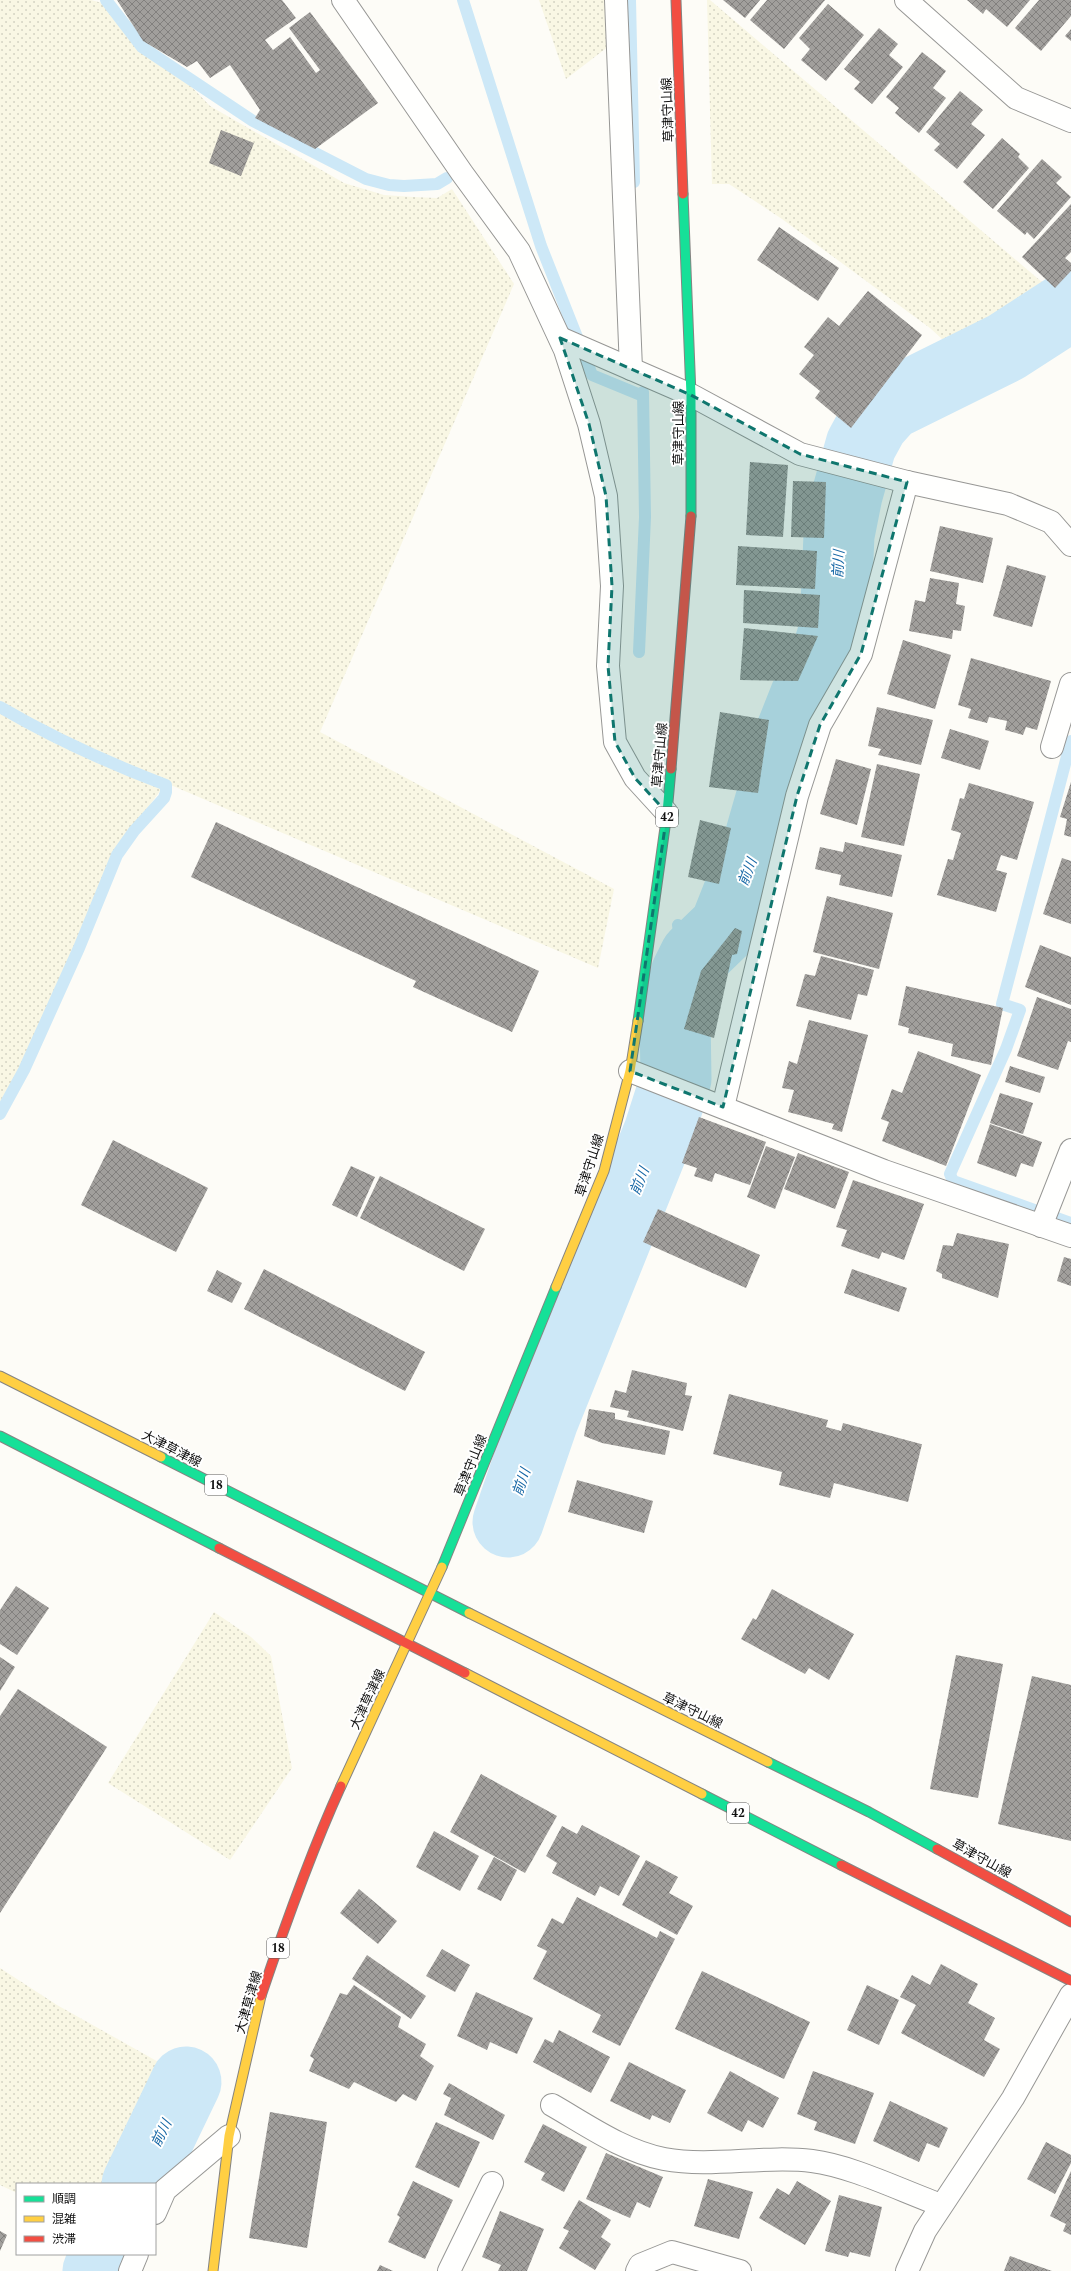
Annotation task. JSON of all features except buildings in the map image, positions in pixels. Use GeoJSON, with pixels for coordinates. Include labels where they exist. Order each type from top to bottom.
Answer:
{"type":"FeatureCollection","features":[{"type":"Feature","properties":{"kind":"main road","name":"草津守山線"},"geometry":{"type":"LineString","coordinates":[[676,0],[691,394],[690,527],[668,813],[630,1071],[604,1171],[432,1594],[869,1812],[1071,1922]]}},
{"type":"Feature","properties":{"kind":"main road","name":"大津草津線"},"geometry":{"type":"LineString","coordinates":[[0,1376],[432,1594],[406,1644],[326,1818],[285,1926],[257,2008],[229,2136],[212,2271]]}},
{"type":"Feature","properties":{"kind":"main road"},"geometry":{"type":"LineString","coordinates":[[0,1436],[406,1644]]}},
{"type":"Feature","properties":{"kind":"main road","name":"42"},"geometry":{"type":"LineString","coordinates":[[406,1644],[1071,1981]]}},
{"type":"Feature","properties":{"kind":"street"},"geometry":{"type":"LineString","coordinates":[[343,0],[462,173],[519,251],[560,338],[589,424],[606,496],[612,586],[608,666],[615,742],[635,778],[668,813]]}},
{"type":"Feature","properties":{"kind":"street"},"geometry":{"type":"LineString","coordinates":[[616,0],[631,369]]}},
{"type":"Feature","properties":{"kind":"street"},"geometry":{"type":"LineString","coordinates":[[906,0],[1016,98],[1071,121]]}},
{"type":"Feature","properties":{"kind":"street"},"geometry":{"type":"LineString","coordinates":[[560,338],[691,394],[800,454],[907,482],[1008,504],[1051,522],[1071,545]]}},
{"type":"Feature","properties":{"kind":"street"},"geometry":{"type":"LineString","coordinates":[[723,1108],[797,796],[820,725],[861,654],[907,482]]}},
{"type":"Feature","properties":{"kind":"street"},"geometry":{"type":"LineString","coordinates":[[1052,747],[1071,684]]}},
{"type":"Feature","properties":{"kind":"street"},"geometry":{"type":"LineString","coordinates":[[630,1071],[884,1171],[1071,1236]]}},
{"type":"Feature","properties":{"kind":"street"},"geometry":{"type":"LineString","coordinates":[[1041,1226],[1071,1150]]}},
{"type":"Feature","properties":{"kind":"street"},"geometry":{"type":"LineString","coordinates":[[906,2271],[925,2231],[1013,2098],[1071,1995]]}},
{"type":"Feature","properties":{"kind":"street"},"geometry":{"type":"LineString","coordinates":[[552,2105],[621,2144],[663,2159],[704,2162],[774,2159],[813,2161],[856,2173],[941,2205]]}},
{"type":"Feature","properties":{"kind":"street"},"geometry":{"type":"LineString","coordinates":[[156,2211],[165,2190],[229,2136]]}},
{"type":"Feature","properties":{"kind":"street"},"geometry":{"type":"LineString","coordinates":[[449,2271],[492,2183]]}},
{"type":"Feature","properties":{"kind":"street"},"geometry":{"type":"LineString","coordinates":[[637,2271],[640,2265],[672,2252],[740,2271]]}},
{"type":"Feature","properties":{"kind":"street"},"geometry":{"type":"LineString","coordinates":[[130,2271],[137,2255]]}},
{"type":"Feature","properties":{"kind":"highlighted area"},"geometry":{"type":"Polygon","coordinates":[[[560,338],[691,395],[800,454],[907,482],[861,654],[820,725],[797,796],[723,1107],[630,1071],[667,813],[635,778],[615,742],[608,666],[612,586],[606,496],[589,424],[560,338]]]}},
{"type":"Feature","properties":{"kind":"shaded area"},"geometry":{"type":"Polygon","coordinates":[[[0,0],[91,0],[102,3],[118,18],[140,51],[182,77],[210,106],[344,183],[384,195],[413,197],[437,198],[452,189],[514,284],[320,732],[614,889],[598,968],[166,783],[118,848],[26,1058],[0,1102],[0,0]]]}},
{"type":"Feature","properties":{"kind":"shaded area"},"geometry":{"type":"Polygon","coordinates":[[[539,0],[608,0],[609,46],[566,79],[539,0]]]}},
{"type":"Feature","properties":{"kind":"shaded area"},"geometry":{"type":"Polygon","coordinates":[[[707,0],[710,0],[1056,294],[1034,310],[954,350],[930,328],[782,219],[729,184],[712,184],[707,0]]]}},
{"type":"Feature","properties":{"kind":"shaded area"},"geometry":{"type":"Polygon","coordinates":[[[214,1612],[251,1637],[271,1656],[292,1768],[230,1860],[108,1783],[214,1612]]]}},
{"type":"Feature","properties":{"kind":"shaded area"},"geometry":{"type":"Polygon","coordinates":[[[0,1968],[57,2005],[162,2064],[102,2183],[16,2183],[16,2193],[0,2185],[0,1968]]]}},
{"type":"Feature","properties":{"kind":"waterway"},"geometry":{"type":"LineString","coordinates":[[106,0],[142,47],[253,121],[366,179],[389,185],[404,186],[437,184],[447,178]]}},
{"type":"Feature","properties":{"kind":"waterway"},"geometry":{"type":"LineString","coordinates":[[463,0],[541,246],[592,375],[643,396]]}},
{"type":"Feature","properties":{"kind":"waterway"},"geometry":{"type":"LineString","coordinates":[[630,0],[634,182]]}},
{"type":"Feature","properties":{"kind":"waterway","name":"前川"},"geometry":{"type":"LineString","coordinates":[[508,1522],[543,1420],[659,1132],[676,1079],[675,1016],[686,974],[695,956],[725,927],[759,841],[788,740],[805,697],[823,666],[835,628],[839,535],[847,495],[861,445],[873,423],[889,405],[1006,347],[1071,305]]}},
{"type":"Feature","properties":{"kind":"waterway"},"geometry":{"type":"LineString","coordinates":[[639,652],[645,517],[643,392]]}},
{"type":"Feature","properties":{"kind":"waterway"},"geometry":{"type":"LineString","coordinates":[[0,707],[81,749],[166,785],[164,798],[134,831],[117,855],[79,948],[24,1070],[0,1114]]}},
{"type":"Feature","properties":{"kind":"waterway"},"geometry":{"type":"LineString","coordinates":[[1071,741],[1002,1004],[1020,1010],[1006,1049],[950,1174],[953,1181],[1071,1223]]}},
{"type":"Feature","properties":{"kind":"waterway"},"geometry":{"type":"LineString","coordinates":[[678,925],[686,974]]}},
{"type":"Feature","properties":{"kind":"waterway","name":"前川"},"geometry":{"type":"LineString","coordinates":[[137,2183],[186,2082]]}},
{"type":"Feature","properties":{"kind":"waterway","name":"前川"},"geometry":{"type":"LineString","coordinates":[[98,2271],[106,2255]]}},
{"type":"Feature","properties":{"kind":"traffic: fast"},"geometry":{"type":"LineString","coordinates":[[683,194],[691,395],[691,516]]}},
{"type":"Feature","properties":{"kind":"traffic: fast"},"geometry":{"type":"LineString","coordinates":[[638,1021],[667,813],[671,769]]}},
{"type":"Feature","properties":{"kind":"traffic: fast"},"geometry":{"type":"LineString","coordinates":[[442,1567],[556,1287]]}},
{"type":"Feature","properties":{"kind":"traffic: fast"},"geometry":{"type":"LineString","coordinates":[[0,1436],[219,1548]]}},
{"type":"Feature","properties":{"kind":"traffic: fast"},"geometry":{"type":"LineString","coordinates":[[161,1457],[469,1613]]}},
{"type":"Feature","properties":{"kind":"traffic: fast"},"geometry":{"type":"LineString","coordinates":[[768,1762],[869,1812],[937,1849]]}},
{"type":"Feature","properties":{"kind":"traffic: fast"},"geometry":{"type":"LineString","coordinates":[[702,1794],[841,1865]]}},
{"type":"Feature","properties":{"kind":"traffic: slow"},"geometry":{"type":"LineString","coordinates":[[556,1287],[604,1171],[630,1071],[638,1021]]}},
{"type":"Feature","properties":{"kind":"traffic: slow"},"geometry":{"type":"LineString","coordinates":[[0,1376],[161,1457]]}},
{"type":"Feature","properties":{"kind":"traffic: slow"},"geometry":{"type":"LineString","coordinates":[[341,1786],[442,1567]]}},
{"type":"Feature","properties":{"kind":"traffic: slow"},"geometry":{"type":"LineString","coordinates":[[469,1613],[768,1762]]}},
{"type":"Feature","properties":{"kind":"traffic: slow"},"geometry":{"type":"LineString","coordinates":[[465,1673],[702,1794]]}},
{"type":"Feature","properties":{"kind":"traffic: slow"},"geometry":{"type":"LineString","coordinates":[[213,2271],[229,2136],[261,1996]]}},
{"type":"Feature","properties":{"kind":"traffic: jam"},"geometry":{"type":"LineString","coordinates":[[676,0],[683,194]]}},
{"type":"Feature","properties":{"kind":"traffic: jam"},"geometry":{"type":"LineString","coordinates":[[671,769],[691,516]]}},
{"type":"Feature","properties":{"kind":"traffic: jam"},"geometry":{"type":"LineString","coordinates":[[219,1548],[465,1673]]}},
{"type":"Feature","properties":{"kind":"traffic: jam"},"geometry":{"type":"LineString","coordinates":[[261,1996],[298,1890],[341,1786]]}},
{"type":"Feature","properties":{"kind":"traffic: jam"},"geometry":{"type":"LineString","coordinates":[[937,1849],[1071,1922]]}},
{"type":"Feature","properties":{"kind":"traffic: jam"},"geometry":{"type":"LineString","coordinates":[[841,1865],[1071,1981]]}}]}
